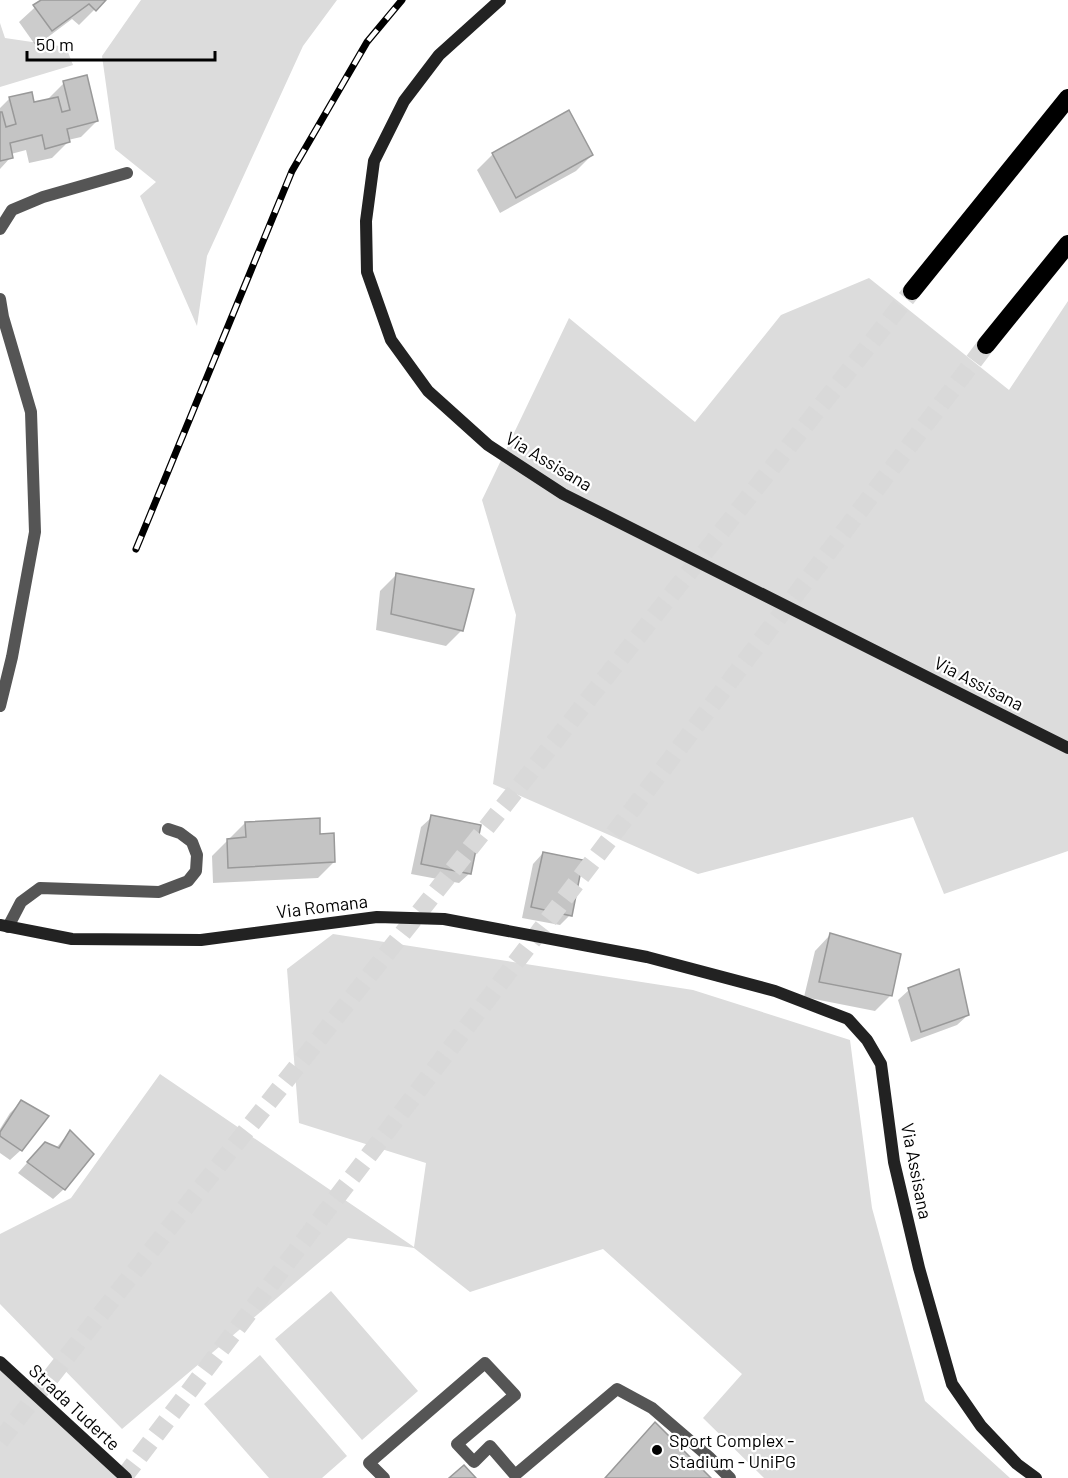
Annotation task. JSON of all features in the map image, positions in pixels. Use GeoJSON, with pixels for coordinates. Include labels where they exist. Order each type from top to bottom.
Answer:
{"type":"FeatureCollection","features":[{"type":"Feature","properties":{"kind":"highway"},"geometry":{"type":"LineString","coordinates":[[912,291],[1068,98]]}},
{"type":"Feature","properties":{"kind":"highway"},"geometry":{"type":"LineString","coordinates":[[986,345],[1068,244]]}},
{"type":"Feature","properties":{"kind":"main road","name":"Via Assisana"},"geometry":{"type":"LineString","coordinates":[[500,0],[439,55],[404,102],[374,161],[366,221],[367,272],[391,340],[428,391],[488,445],[563,494],[1068,748]]}},
{"type":"Feature","properties":{"kind":"main road","name":"Via Romana"},"geometry":{"type":"LineString","coordinates":[[4,926],[72,939],[201,940],[377,916],[444,919],[647,957]]}},
{"type":"Feature","properties":{"kind":"main road","name":"Via Assisana"},"geometry":{"type":"LineString","coordinates":[[647,957],[786,995],[848,1019],[867,1040],[881,1064],[894,1162],[919,1268],[952,1384],[981,1426],[1017,1464],[1036,1478]]}},
{"type":"Feature","properties":{"kind":"main road","name":"Strada Tuderte"},"geometry":{"type":"LineString","coordinates":[[0,1362],[126,1478]]}},
{"type":"Feature","properties":{"kind":"street"},"geometry":{"type":"LineString","coordinates":[[0,229],[12,210],[43,197],[127,173]]}},
{"type":"Feature","properties":{"kind":"street"},"geometry":{"type":"LineString","coordinates":[[0,298],[3,317],[31,412],[35,532],[12,657],[0,706]]}},
{"type":"Feature","properties":{"kind":"street"},"geometry":{"type":"LineString","coordinates":[[4,926],[21,902],[40,888],[159,892],[188,881],[196,872],[197,855],[192,842],[180,833],[168,829]]}},
{"type":"Feature","properties":{"kind":"street"},"geometry":{"type":"LineString","coordinates":[[384,1478],[369,1463],[485,1363],[515,1395],[457,1444],[474,1462],[490,1446],[515,1475],[616,1389],[652,1408],[710,1457],[730,1478]]}},
{"type":"Feature","properties":{"kind":"shaded area"},"geometry":{"type":"Polygon","coordinates":[[[141,0],[337,0],[303,46],[207,256],[197,326],[140,196],[156,182],[115,149],[102,56],[141,0]]]}},
{"type":"Feature","properties":{"kind":"shaded area"},"geometry":{"type":"Polygon","coordinates":[[[0,23],[5,38],[66,47],[73,65],[0,87],[0,23]]]}},
{"type":"Feature","properties":{"kind":"shaded area"},"geometry":{"type":"Polygon","coordinates":[[[869,278],[1009,390],[1068,301],[1068,851],[944,894],[913,817],[698,874],[493,784],[516,615],[482,500],[569,318],[695,422],[781,315],[869,278]]]}},
{"type":"Feature","properties":{"kind":"shaded area"},"geometry":{"type":"Polygon","coordinates":[[[333,934],[693,990],[850,1040],[872,1208],[925,1401],[1010,1478],[764,1478],[703,1418],[742,1374],[603,1249],[470,1292],[414,1248],[348,1238],[122,1429],[0,1304],[0,1234],[71,1198],[160,1074],[414,1247],[426,1163],[299,1123],[287,969],[333,934]]]}},
{"type":"Feature","properties":{"kind":"shaded area"},"geometry":{"type":"Polygon","coordinates":[[[331,1291],[418,1391],[362,1440],[275,1339],[331,1291]]]}},
{"type":"Feature","properties":{"kind":"shaded area"},"geometry":{"type":"Polygon","coordinates":[[[260,1355],[347,1456],[322,1478],[269,1478],[204,1404],[260,1355]]]}},
{"type":"Feature","properties":{"kind":"shaded area"},"geometry":{"type":"Polygon","coordinates":[[[0,1361],[126,1478],[0,1478],[0,1361]]]}},
{"type":"Feature","properties":{"kind":"building"},"geometry":{"type":"Polygon","coordinates":[[[41,0],[106,0],[96,11],[89,4],[52,31],[33,5],[41,0]]]}},
{"type":"Feature","properties":{"kind":"building"},"geometry":{"type":"Polygon","coordinates":[[[87,75],[98,121],[67,129],[70,142],[45,149],[42,135],[10,143],[13,158],[0,161],[0,112],[2,112],[6,127],[16,124],[9,97],[32,92],[34,102],[58,97],[62,112],[70,110],[63,81],[87,75]]]}},
{"type":"Feature","properties":{"kind":"building"},"geometry":{"type":"Polygon","coordinates":[[[569,110],[593,155],[516,198],[492,153],[569,110]]]}},
{"type":"Feature","properties":{"kind":"building"},"geometry":{"type":"Polygon","coordinates":[[[396,573],[474,589],[463,631],[391,614],[396,573]]]}},
{"type":"Feature","properties":{"kind":"building"},"geometry":{"type":"Polygon","coordinates":[[[431,815],[481,825],[471,874],[421,864],[431,815]]]}},
{"type":"Feature","properties":{"kind":"building"},"geometry":{"type":"Polygon","coordinates":[[[320,818],[320,834],[334,833],[335,862],[228,868],[227,839],[246,837],[245,822],[320,818]]]}},
{"type":"Feature","properties":{"kind":"building"},"geometry":{"type":"Polygon","coordinates":[[[543,852],[583,860],[572,916],[531,907],[543,852]]]}},
{"type":"Feature","properties":{"kind":"building"},"geometry":{"type":"Polygon","coordinates":[[[830,933],[901,954],[892,996],[819,982],[830,933]]]}},
{"type":"Feature","properties":{"kind":"building"},"geometry":{"type":"Polygon","coordinates":[[[959,969],[969,1015],[921,1032],[908,988],[959,969]]]}},
{"type":"Feature","properties":{"kind":"building"},"geometry":{"type":"Polygon","coordinates":[[[21,1100],[49,1116],[22,1151],[0,1136],[0,1132],[21,1100]]]}},
{"type":"Feature","properties":{"kind":"building"},"geometry":{"type":"Polygon","coordinates":[[[70,1130],[94,1154],[65,1190],[27,1162],[45,1142],[59,1148],[70,1130]]]}},
{"type":"Feature","properties":{"kind":"building","name":"Sport Complex - Stadium - UniPG"},"geometry":{"type":"Polygon","coordinates":[[[655,1422],[711,1478],[605,1478],[655,1422]]]}},
{"type":"Feature","properties":{"kind":"building"},"geometry":{"type":"Polygon","coordinates":[[[464,1465],[476,1478],[449,1478],[464,1465]]]}},
{"type":"Feature","properties":{"kind":"tunnel"},"geometry":{"type":"LineString","coordinates":[[0,1441],[912,291]]}},
{"type":"Feature","properties":{"kind":"tunnel"},"geometry":{"type":"LineString","coordinates":[[123,1478],[986,345]]}},
{"type":"Feature","properties":{"kind":"railway"},"geometry":{"type":"LineString","coordinates":[[136,549],[292,171],[367,42],[402,0]]}},
{"type":"Feature","properties":{"kind":"place","name":"Sport Complex - Stadium - UniPG"},"geometry":{"type":"Point","coordinates":[657,1450]}}]}
